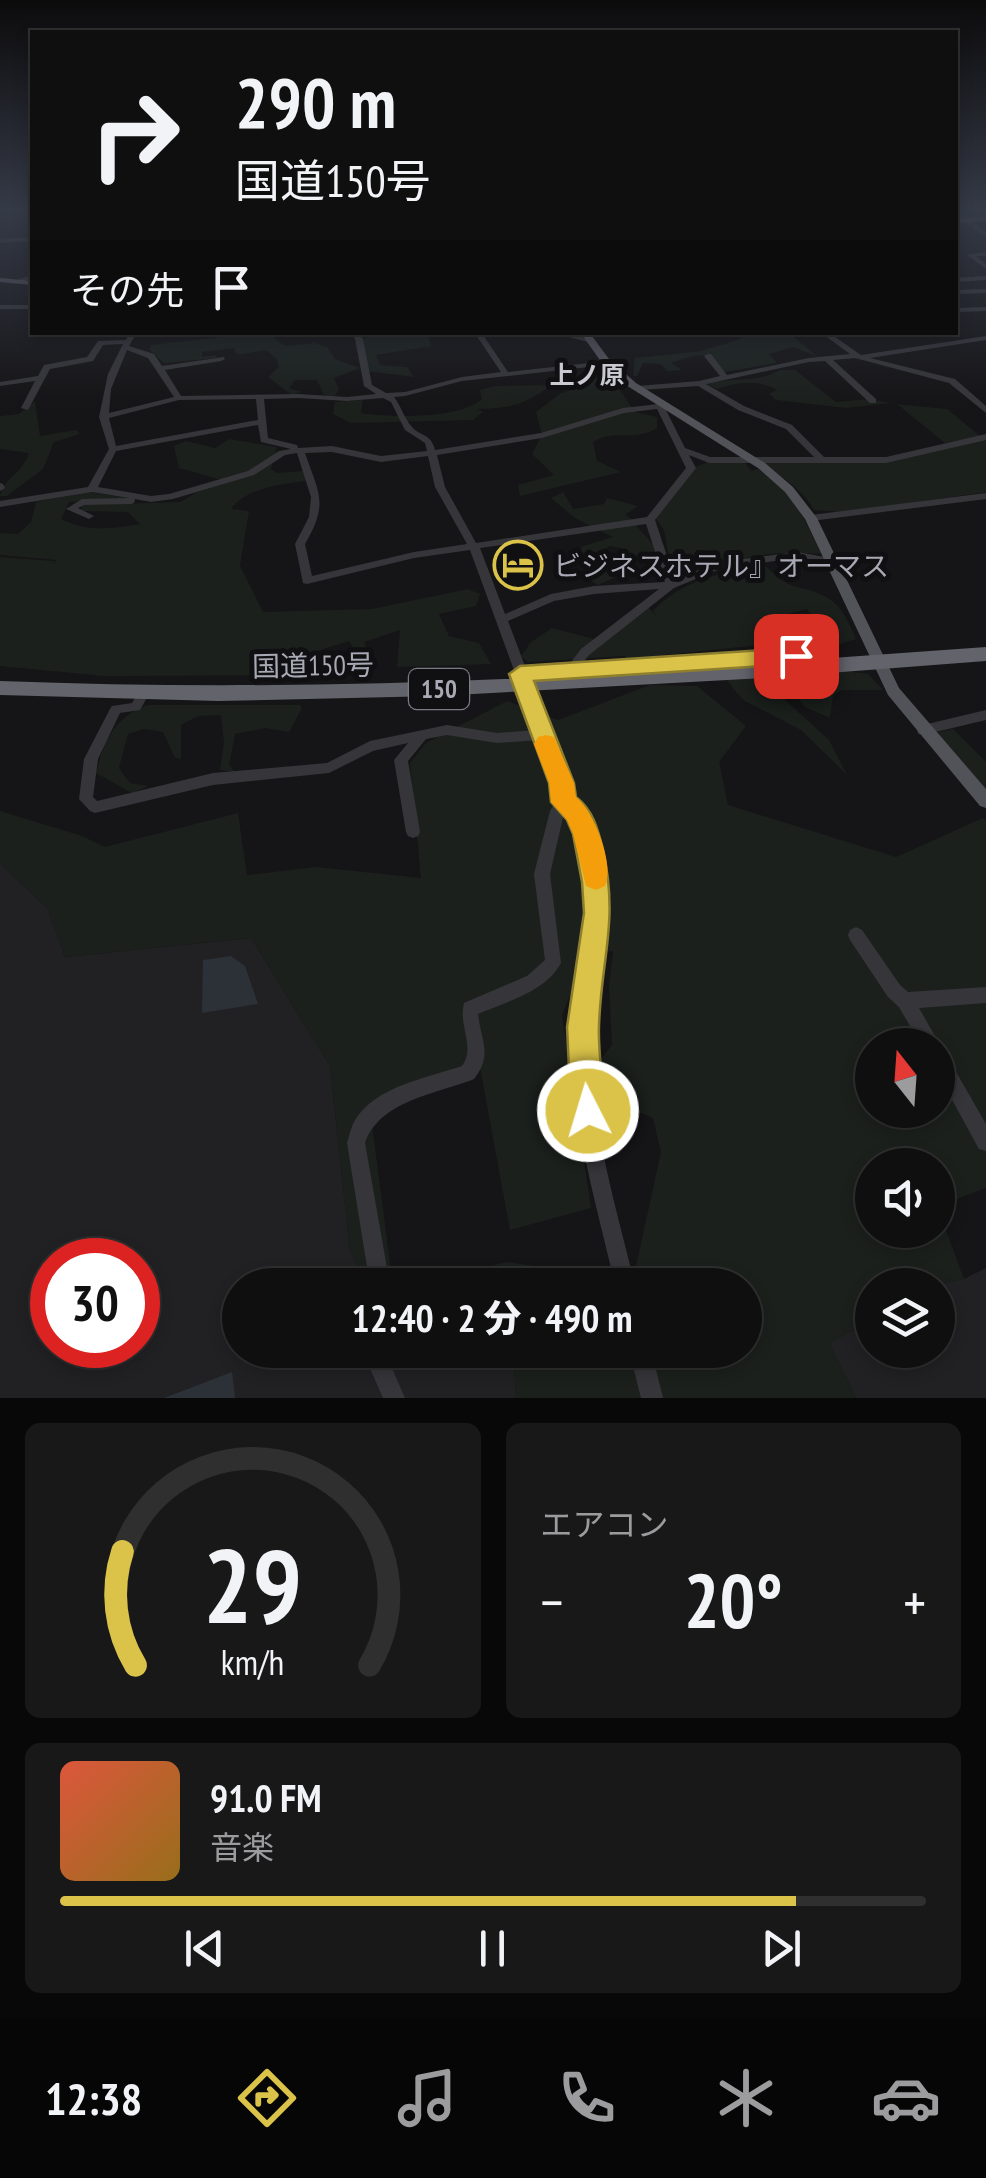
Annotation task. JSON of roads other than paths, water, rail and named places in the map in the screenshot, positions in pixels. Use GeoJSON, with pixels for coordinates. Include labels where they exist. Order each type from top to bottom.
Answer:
{"type":"FeatureCollection","features":[{"type":"Feature","properties":{"kind":"highway","name":"国道150号"},"geometry":{"type":"LineString","coordinates":[[0,688],[143,694],[312,694],[874,658],[986,644]]}},
{"type":"Feature","properties":{"kind":"highway","name":"国道150号"},"geometry":{"type":"LineString","coordinates":[[0,679],[228,685],[522,679],[571,670],[986,654]]}},
{"type":"Feature","properties":{"kind":"main road"},"geometry":{"type":"LineString","coordinates":[[0,280],[30,280]]}},
{"type":"Feature","properties":{"kind":"main road"},"geometry":{"type":"LineString","coordinates":[[586,336],[607,363],[663,406],[786,486],[811,518],[874,658],[923,730],[986,801]]}},
{"type":"Feature","properties":{"kind":"street"},"geometry":{"type":"LineString","coordinates":[[958,280],[986,278]]}},
{"type":"Feature","properties":{"kind":"street"},"geometry":{"type":"LineString","coordinates":[[958,292],[986,290]]}},
{"type":"Feature","properties":{"kind":"street"},"geometry":{"type":"LineString","coordinates":[[0,307],[30,307]]}},
{"type":"Feature","properties":{"kind":"street"},"geometry":{"type":"LineString","coordinates":[[958,310],[986,309]]}},
{"type":"Feature","properties":{"kind":"street"},"geometry":{"type":"LineString","coordinates":[[92,489],[113,449],[103,417],[111,369],[132,335]]}},
{"type":"Feature","properties":{"kind":"street"},"geometry":{"type":"LineString","coordinates":[[355,335],[368,386],[394,401],[408,428],[429,442],[434,452],[440,487],[475,549],[562,783],[563,802],[557,811],[542,874],[553,963],[533,982],[470,1008],[479,1054],[468,1073],[381,1106],[366,1116],[359,1128],[356,1144],[377,1268]]}},
{"type":"Feature","properties":{"kind":"street"},"geometry":{"type":"LineString","coordinates":[[479,335],[506,374]]}},
{"type":"Feature","properties":{"kind":"street"},"geometry":{"type":"LineString","coordinates":[[827,335],[857,357],[935,374],[952,382],[986,410]]}},
{"type":"Feature","properties":{"kind":"street"},"geometry":{"type":"LineString","coordinates":[[640,388],[699,383],[826,359],[986,338]]}},
{"type":"Feature","properties":{"kind":"street"},"geometry":{"type":"LineString","coordinates":[[26,408],[50,364],[90,359],[101,343],[126,345],[152,356],[179,398]]}},
{"type":"Feature","properties":{"kind":"street"},"geometry":{"type":"LineString","coordinates":[[708,356],[725,378]]}},
{"type":"Feature","properties":{"kind":"street"},"geometry":{"type":"LineString","coordinates":[[159,369],[221,359]]}},
{"type":"Feature","properties":{"kind":"street"},"geometry":{"type":"LineString","coordinates":[[826,359],[873,401]]}},
{"type":"Feature","properties":{"kind":"street"},"geometry":{"type":"LineString","coordinates":[[103,417],[179,398],[298,396],[339,400],[387,396],[462,379],[607,363]]}},
{"type":"Feature","properties":{"kind":"street"},"geometry":{"type":"LineString","coordinates":[[700,368],[712,380]]}},
{"type":"Feature","properties":{"kind":"street"},"geometry":{"type":"LineString","coordinates":[[0,384],[41,378]]}},
{"type":"Feature","properties":{"kind":"street"},"geometry":{"type":"LineString","coordinates":[[699,383],[741,408],[789,427],[822,460]]}},
{"type":"Feature","properties":{"kind":"street"},"geometry":{"type":"LineString","coordinates":[[260,398],[264,440],[300,450]]}},
{"type":"Feature","properties":{"kind":"street"},"geometry":{"type":"LineString","coordinates":[[89,516],[71,509],[82,502],[140,503],[236,478],[282,453],[332,449],[380,459],[542,435],[598,417],[663,406],[690,468]]}},
{"type":"Feature","properties":{"kind":"street"},"geometry":{"type":"LineString","coordinates":[[113,449],[260,422]]}},
{"type":"Feature","properties":{"kind":"street"},"geometry":{"type":"LineString","coordinates":[[684,450],[710,460],[897,459],[986,437]]}},
{"type":"Feature","properties":{"kind":"street"},"geometry":{"type":"LineString","coordinates":[[300,450],[307,472],[316,483],[318,500],[316,520],[300,544],[307,581],[414,555],[475,549],[650,520],[690,468],[710,460]]}},
{"type":"Feature","properties":{"kind":"street"},"geometry":{"type":"LineString","coordinates":[[0,504],[92,489],[130,492],[151,499]]}},
{"type":"Feature","properties":{"kind":"street"},"geometry":{"type":"LineString","coordinates":[[811,518],[986,496]]}},
{"type":"Feature","properties":{"kind":"street"},"geometry":{"type":"LineString","coordinates":[[650,520],[671,585]]}},
{"type":"Feature","properties":{"kind":"street"},"geometry":{"type":"LineString","coordinates":[[571,670],[585,652],[671,585],[720,564],[798,555],[831,561]]}},
{"type":"Feature","properties":{"kind":"street"},"geometry":{"type":"LineString","coordinates":[[500,620],[551,598],[594,590],[671,585]]}},
{"type":"Feature","properties":{"kind":"street"},"geometry":{"type":"LineString","coordinates":[[143,694],[136,707],[116,709],[91,759],[86,799],[95,808],[213,779],[328,768],[370,746],[447,730],[498,738],[542,735]]}},
{"type":"Feature","properties":{"kind":"street"},"geometry":{"type":"LineString","coordinates":[[923,730],[986,715]]}},
{"type":"Feature","properties":{"kind":"street"},"geometry":{"type":"LineString","coordinates":[[413,832],[401,760],[420,738]]}},
{"type":"Feature","properties":{"kind":"street"},"geometry":{"type":"LineString","coordinates":[[563,802],[578,814],[596,882],[598,913],[586,992],[583,1065],[588,1111],[621,1268]]}},
{"type":"Feature","properties":{"kind":"street"},"geometry":{"type":"LineString","coordinates":[[856,935],[906,1001],[921,1028]]}},
{"type":"Feature","properties":{"kind":"street"},"geometry":{"type":"LineString","coordinates":[[906,1001],[986,995]]}},
{"type":"Feature","properties":{"kind":"street"},"geometry":{"type":"LineString","coordinates":[[955,1087],[986,1142]]}},
{"type":"Feature","properties":{"kind":"street"},"geometry":{"type":"LineString","coordinates":[[381,1368],[394,1398]]}},
{"type":"Feature","properties":{"kind":"street"},"geometry":{"type":"LineString","coordinates":[[644,1368],[652,1398]]}},
{"type":"Feature","properties":{"kind":"place","name":"ビジネスホテル』オーマス"},"geometry":{"type":"Point","coordinates":[518,565]}},
{"type":"Feature","properties":{"kind":"district","name":"上ノ原"},"geometry":{"type":"Point","coordinates":[587,375]}}]}
